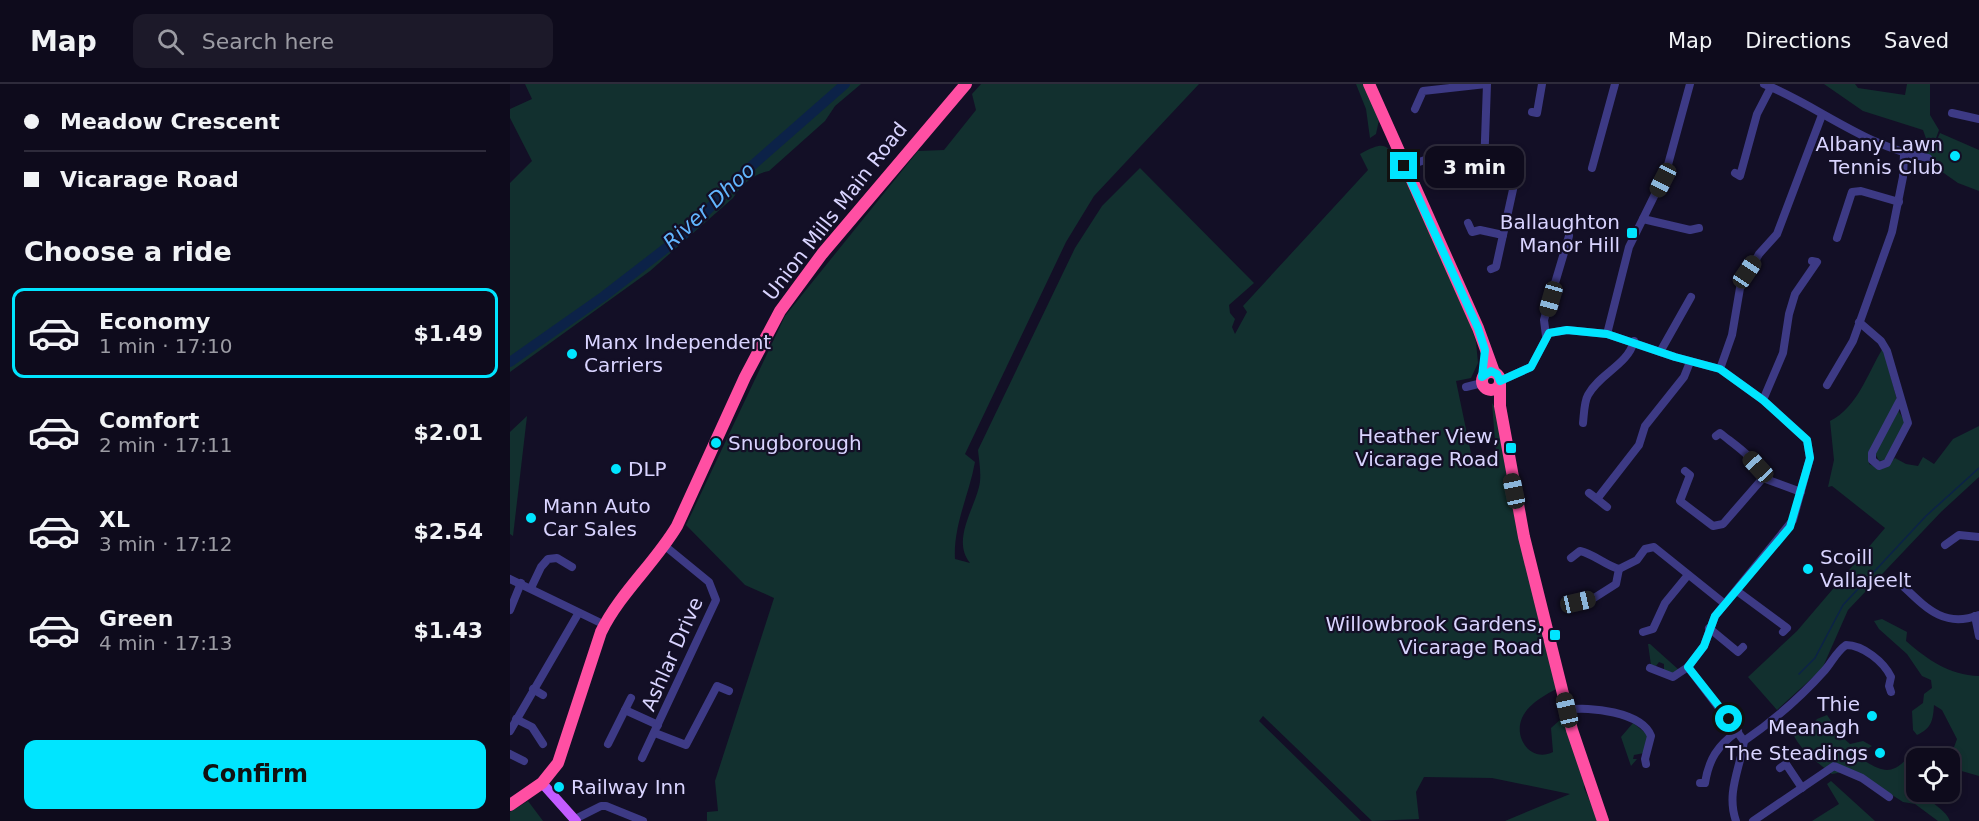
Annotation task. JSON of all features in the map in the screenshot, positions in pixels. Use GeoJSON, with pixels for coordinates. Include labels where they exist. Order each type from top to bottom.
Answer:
{"type":"FeatureCollection","features":[{"type":"Feature","properties":{"kind":"highway","name":"Union Mills Main Road"},"geometry":{"type":"LineString","coordinates":[[510,805],[542,783],[558,763],[605,625],[665,546],[688,504],[745,377],[780,311],[822,254],[966,84]]}},
{"type":"Feature","properties":{"kind":"highway"},"geometry":{"type":"LineString","coordinates":[[1369,84],[1478,328],[1485,350],[1500,377],[1500,406],[1516,504],[1567,710],[1603,821]]}},
{"type":"Feature","properties":{"kind":"highway"},"geometry":{"type":"LineString","coordinates":[[1485,350],[1483,383],[1500,406]]}},
{"type":"Feature","properties":{"kind":"highway"},"geometry":{"type":"LineString","coordinates":[[1483,383],[1488,372],[1500,377]]}},
{"type":"Feature","properties":{"kind":"main road"},"geometry":{"type":"LineString","coordinates":[[542,783],[576,820]]}},
{"type":"Feature","properties":{"kind":"street"},"geometry":{"type":"LineString","coordinates":[[1415,109],[1424,91],[1487,84],[1484,168]]}},
{"type":"Feature","properties":{"kind":"street"},"geometry":{"type":"LineString","coordinates":[[1537,113],[1542,84]]}},
{"type":"Feature","properties":{"kind":"street"},"geometry":{"type":"LineString","coordinates":[[1592,168],[1615,84]]}},
{"type":"Feature","properties":{"kind":"street"},"geometry":{"type":"LineString","coordinates":[[1607,334],[1629,248],[1666,172],[1690,84]]}},
{"type":"Feature","properties":{"kind":"street"},"geometry":{"type":"LineString","coordinates":[[1740,176],[1757,114],[1768,85],[1822,115],[1904,154],[1928,158]]}},
{"type":"Feature","properties":{"kind":"street"},"geometry":{"type":"LineString","coordinates":[[1952,113],[1961,111],[1979,119]]}},
{"type":"Feature","properties":{"kind":"street"},"geometry":{"type":"LineString","coordinates":[[1720,369],[1732,335],[1740,288],[1759,254],[1777,234],[1822,115]]}},
{"type":"Feature","properties":{"kind":"street"},"geometry":{"type":"LineString","coordinates":[[1827,385],[1851,345],[1892,232],[1899,202],[1904,154]]}},
{"type":"Feature","properties":{"kind":"street"},"geometry":{"type":"LineString","coordinates":[[1404,166],[1437,156],[1484,168],[1513,179],[1496,270]]}},
{"type":"Feature","properties":{"kind":"street"},"geometry":{"type":"LineString","coordinates":[[1837,238],[1852,192],[1861,191],[1899,202]]}},
{"type":"Feature","properties":{"kind":"street"},"geometry":{"type":"LineString","coordinates":[[1643,219],[1690,230],[1699,228]]}},
{"type":"Feature","properties":{"kind":"street"},"geometry":{"type":"LineString","coordinates":[[1468,223],[1474,235],[1503,235]]}},
{"type":"Feature","properties":{"kind":"street"},"geometry":{"type":"LineString","coordinates":[[1500,377],[1531,367],[1546,336],[1544,320],[1569,236]]}},
{"type":"Feature","properties":{"kind":"street"},"geometry":{"type":"LineString","coordinates":[[1763,400],[1784,353],[1789,314],[1795,294],[1817,262]]}},
{"type":"Feature","properties":{"kind":"street"},"geometry":{"type":"LineString","coordinates":[[1660,352],[1690,300],[1681,299]]}},
{"type":"Feature","properties":{"kind":"street"},"geometry":{"type":"LineString","coordinates":[[1859,322],[1885,347],[1900,400],[1907,427],[1887,463],[1879,466],[1872,460],[1872,453],[1900,400]]}},
{"type":"Feature","properties":{"kind":"street"},"geometry":{"type":"LineString","coordinates":[[1546,336],[1555,331],[1567,330],[1607,334],[1690,362],[1720,369],[1763,400],[1807,440],[1810,458],[1790,527],[1725,604],[1709,628],[1704,646],[1688,667],[1676,676],[1660,668],[1650,668]]}},
{"type":"Feature","properties":{"kind":"street"},"geometry":{"type":"LineString","coordinates":[[1583,423],[1587,397],[1603,375],[1630,354],[1634,342]]}},
{"type":"Feature","properties":{"kind":"street"},"geometry":{"type":"LineString","coordinates":[[1597,499],[1639,445],[1645,426],[1684,377],[1690,362]]}},
{"type":"Feature","properties":{"kind":"street"},"geometry":{"type":"LineString","coordinates":[[1466,387],[1483,383]]}},
{"type":"Feature","properties":{"kind":"street"},"geometry":{"type":"LineString","coordinates":[[1716,436],[1719,433],[1748,456],[1758,467],[1762,478]]}},
{"type":"Feature","properties":{"kind":"street"},"geometry":{"type":"LineString","coordinates":[[1690,475],[1680,501],[1708,525],[1713,526],[1723,524],[1762,478]]}},
{"type":"Feature","properties":{"kind":"street"},"geometry":{"type":"LineString","coordinates":[[1762,478],[1801,492]]}},
{"type":"Feature","properties":{"kind":"street"},"geometry":{"type":"LineString","coordinates":[[1589,493],[1607,507]]}},
{"type":"Feature","properties":{"kind":"street"},"geometry":{"type":"LineString","coordinates":[[1945,545],[1959,535],[1979,537]]}},
{"type":"Feature","properties":{"kind":"street","name":"Ashlar Drive"},"geometry":{"type":"LineString","coordinates":[[642,758],[717,600],[709,582],[665,546]]}},
{"type":"Feature","properties":{"kind":"street"},"geometry":{"type":"LineString","coordinates":[[1619,569],[1637,560],[1650,546],[1725,604]]}},
{"type":"Feature","properties":{"kind":"street"},"geometry":{"type":"LineString","coordinates":[[1571,558],[1578,547],[1619,569]]}},
{"type":"Feature","properties":{"kind":"street"},"geometry":{"type":"LineString","coordinates":[[531,588],[541,567],[548,559],[557,558],[572,567]]}},
{"type":"Feature","properties":{"kind":"street"},"geometry":{"type":"LineString","coordinates":[[1566,605],[1594,598],[1616,584],[1619,569]]}},
{"type":"Feature","properties":{"kind":"street"},"geometry":{"type":"LineString","coordinates":[[1643,632],[1653,628],[1665,603],[1688,575]]}},
{"type":"Feature","properties":{"kind":"street"},"geometry":{"type":"LineString","coordinates":[[510,579],[578,614],[605,625]]}},
{"type":"Feature","properties":{"kind":"street"},"geometry":{"type":"LineString","coordinates":[[510,609],[521,583]]}},
{"type":"Feature","properties":{"kind":"street"},"geometry":{"type":"LineString","coordinates":[[1904,587],[1930,612],[1940,617],[1977,615],[1979,636]]}},
{"type":"Feature","properties":{"kind":"street"},"geometry":{"type":"LineString","coordinates":[[1576,591],[1578,602]]}},
{"type":"Feature","properties":{"kind":"street"},"geometry":{"type":"LineString","coordinates":[[1737,591],[1787,628],[1783,632]]}},
{"type":"Feature","properties":{"kind":"street"},"geometry":{"type":"LineString","coordinates":[[510,731],[578,614]]}},
{"type":"Feature","properties":{"kind":"street"},"geometry":{"type":"LineString","coordinates":[[1709,628],[1738,652]]}},
{"type":"Feature","properties":{"kind":"street"},"geometry":{"type":"LineString","coordinates":[[1736,821],[1731,801],[1732,790],[1744,741],[1779,714],[1846,645],[1864,651],[1888,669],[1892,677],[1889,686],[1891,692]]}},
{"type":"Feature","properties":{"kind":"street"},"geometry":{"type":"LineString","coordinates":[[1688,667],[1744,741]]}},
{"type":"Feature","properties":{"kind":"street"},"geometry":{"type":"LineString","coordinates":[[625,710],[686,745],[718,682],[729,691]]}},
{"type":"Feature","properties":{"kind":"street"},"geometry":{"type":"LineString","coordinates":[[533,689],[543,695]]}},
{"type":"Feature","properties":{"kind":"street"},"geometry":{"type":"LineString","coordinates":[[608,744],[631,698]]}},
{"type":"Feature","properties":{"kind":"street"},"geometry":{"type":"LineString","coordinates":[[1567,710],[1603,711],[1643,724],[1651,736],[1643,761]]}},
{"type":"Feature","properties":{"kind":"street"},"geometry":{"type":"LineString","coordinates":[[516,719],[532,727],[543,744]]}},
{"type":"Feature","properties":{"kind":"street"},"geometry":{"type":"LineString","coordinates":[[1700,783],[1705,783],[1708,765],[1715,750],[1738,731]]}},
{"type":"Feature","properties":{"kind":"street"},"geometry":{"type":"LineString","coordinates":[[510,754],[524,761]]}},
{"type":"Feature","properties":{"kind":"street"},"geometry":{"type":"LineString","coordinates":[[1780,768],[1786,764],[1802,788]]}},
{"type":"Feature","properties":{"kind":"street"},"geometry":{"type":"LineString","coordinates":[[1753,821],[1834,766],[1862,778],[1889,797]]}},
{"type":"Feature","properties":{"kind":"street"},"geometry":{"type":"LineString","coordinates":[[576,820],[606,806],[643,821]]}},
{"type":"Feature","properties":{"kind":"green space"},"geometry":{"type":"Polygon","coordinates":[[[525,84],[861,84],[835,106],[825,121],[769,171],[748,180],[733,198],[650,271],[510,372],[510,183],[532,161],[510,118],[510,109],[532,99],[525,84]]]}},
{"type":"Feature","properties":{"kind":"green space"},"geometry":{"type":"Polygon","coordinates":[[[981,84],[1199,84],[1094,196],[1066,242],[965,454],[975,462],[956,535],[955,559],[970,563],[965,554],[963,536],[980,483],[978,450],[1075,248],[1102,206],[1140,168],[1254,283],[1229,305],[1230,313],[1235,319],[1232,327],[1235,334],[1247,312],[1243,306],[1368,170],[1360,154],[1371,148],[1385,146],[1402,168],[1466,311],[1476,342],[1478,363],[1471,378],[1456,381],[1472,458],[1496,453],[1492,403],[1496,409],[1510,498],[1558,688],[1528,708],[1520,726],[1522,741],[1532,752],[1545,755],[1553,752],[1551,728],[1560,720],[1558,702],[1561,700],[1585,780],[1584,788],[1599,821],[1505,821],[1570,794],[1492,778],[1424,777],[1416,792],[1419,819],[1372,821],[1263,716],[1259,721],[1361,821],[707,821],[707,812],[718,811],[715,781],[774,598],[745,585],[686,525],[785,316],[918,151],[944,150],[976,110],[972,94],[981,84]]]}},
{"type":"Feature","properties":{"kind":"green space"},"geometry":{"type":"Polygon","coordinates":[[[1356,84],[1365,84],[1379,120],[1376,134],[1370,138],[1366,109],[1356,84]]]}},
{"type":"Feature","properties":{"kind":"green space"},"geometry":{"type":"Polygon","coordinates":[[[1824,84],[1855,84],[1858,88],[1905,95],[1907,84],[1930,84],[1930,115],[1939,130],[1930,155],[1940,133],[1979,150],[1979,191],[1958,183],[1928,162],[1930,157],[1924,155],[1928,144],[1923,130],[1863,111],[1824,84]]]}},
{"type":"Feature","properties":{"kind":"green space"},"geometry":{"type":"Polygon","coordinates":[[[1883,348],[1897,400],[1870,451],[1869,464],[1882,469],[1895,458],[1906,464],[1918,466],[1923,457],[1934,464],[1953,439],[1979,426],[1979,477],[1941,512],[1848,610],[1822,669],[1777,710],[1748,677],[1797,631],[1885,528],[1832,486],[1828,487],[1834,460],[1830,421],[1840,415],[1855,399],[1883,348]]]}},
{"type":"Feature","properties":{"kind":"green space"},"geometry":{"type":"Polygon","coordinates":[[[1898,410],[1905,422],[1885,460],[1879,461],[1875,453],[1898,410]]]}},
{"type":"Feature","properties":{"kind":"green space"},"geometry":{"type":"Polygon","coordinates":[[[527,416],[513,536],[510,534],[510,432],[527,416]]]}},
{"type":"Feature","properties":{"kind":"green space"},"geometry":{"type":"Polygon","coordinates":[[[1882,619],[1907,632],[1906,641],[1939,665],[1958,673],[1979,676],[1979,776],[1960,771],[1960,748],[1954,748],[1957,739],[1942,710],[1934,705],[1929,726],[1917,735],[1913,730],[1912,711],[1923,703],[1924,694],[1932,688],[1931,680],[1922,676],[1907,654],[1879,629],[1874,621],[1882,619]]]}},
{"type":"Feature","properties":{"kind":"green space"},"geometry":{"type":"Polygon","coordinates":[[[1648,644],[1679,670],[1674,674],[1664,670],[1664,664],[1659,662],[1656,666],[1651,665],[1648,644]]]}},
{"type":"Feature","properties":{"kind":"green space"},"geometry":{"type":"Polygon","coordinates":[[[1827,715],[1842,737],[1850,744],[1863,741],[1872,746],[1863,751],[1863,760],[1877,768],[1893,769],[1906,759],[1906,802],[1933,802],[1950,821],[1938,821],[1915,804],[1903,802],[1853,770],[1832,774],[1800,745],[1790,722],[1796,723],[1802,730],[1809,729],[1817,719],[1827,715]]]}},
{"type":"Feature","properties":{"kind":"green space"},"geometry":{"type":"Polygon","coordinates":[[[1633,723],[1648,735],[1644,753],[1634,755],[1633,759],[1637,759],[1631,766],[1621,737],[1633,723]]]}},
{"type":"Feature","properties":{"kind":"green space"},"geometry":{"type":"Polygon","coordinates":[[[1831,781],[1875,821],[1812,821],[1839,804],[1827,784],[1831,781]]]}},
{"type":"Feature","properties":{"kind":"green space"},"geometry":{"type":"Polygon","coordinates":[[[528,801],[543,821],[510,821],[510,812],[528,801]]]}},
{"type":"Feature","properties":{"kind":"waterway","name":"River Dhoo"},"geometry":{"type":"LineString","coordinates":[[510,362],[604,296],[683,235],[746,171],[845,84]]}},
{"type":"Feature","properties":{"kind":"waterway"},"geometry":{"type":"LineString","coordinates":[[1799,674],[1815,658],[1843,605],[1926,516],[1979,468]]}},
{"type":"Feature","properties":{"kind":"place","name":"Albany Lawn Tennis Club"},"geometry":{"type":"Point","coordinates":[1955,156]}},
{"type":"Feature","properties":{"kind":"place","name":"Ballaughton Manor Hill"},"geometry":{"type":"Point","coordinates":[1632,233]}},
{"type":"Feature","properties":{"kind":"place","name":"Manx Independent Carriers"},"geometry":{"type":"Point","coordinates":[572,354]}},
{"type":"Feature","properties":{"kind":"place","name":"Snugborough"},"geometry":{"type":"Point","coordinates":[716,443]}},
{"type":"Feature","properties":{"kind":"place","name":"Heather View, Vicarage Road"},"geometry":{"type":"Point","coordinates":[1511,448]}},
{"type":"Feature","properties":{"kind":"place","name":"DLP"},"geometry":{"type":"Point","coordinates":[616,469]}},
{"type":"Feature","properties":{"kind":"place","name":"Mann Auto Car Sales"},"geometry":{"type":"Point","coordinates":[531,518]}},
{"type":"Feature","properties":{"kind":"place","name":"Scoill Vallajeelt"},"geometry":{"type":"Point","coordinates":[1808,569]}},
{"type":"Feature","properties":{"kind":"place","name":"Willowbrook Gardens, Vicarage Road"},"geometry":{"type":"Point","coordinates":[1555,635]}},
{"type":"Feature","properties":{"kind":"place","name":"Thie Meanagh"},"geometry":{"type":"Point","coordinates":[1872,716]}},
{"type":"Feature","properties":{"kind":"place","name":"The Steadings"},"geometry":{"type":"Point","coordinates":[1880,753]}},
{"type":"Feature","properties":{"kind":"place","name":"Railway Inn"},"geometry":{"type":"Point","coordinates":[559,787]}},
{"type":"Feature","properties":{"kind":"route"},"geometry":{"type":"LineString","coordinates":[[1404,166],[1478,328],[1485,350],[1482,377],[1491,371],[1499,376],[1500,381],[1526,371],[1534,363],[1549,333],[1567,330],[1607,334],[1675,357],[1720,369],[1763,400],[1807,440],[1810,458],[1790,527],[1715,616],[1710,624],[1704,646],[1688,667],[1729,719]]}}]}
